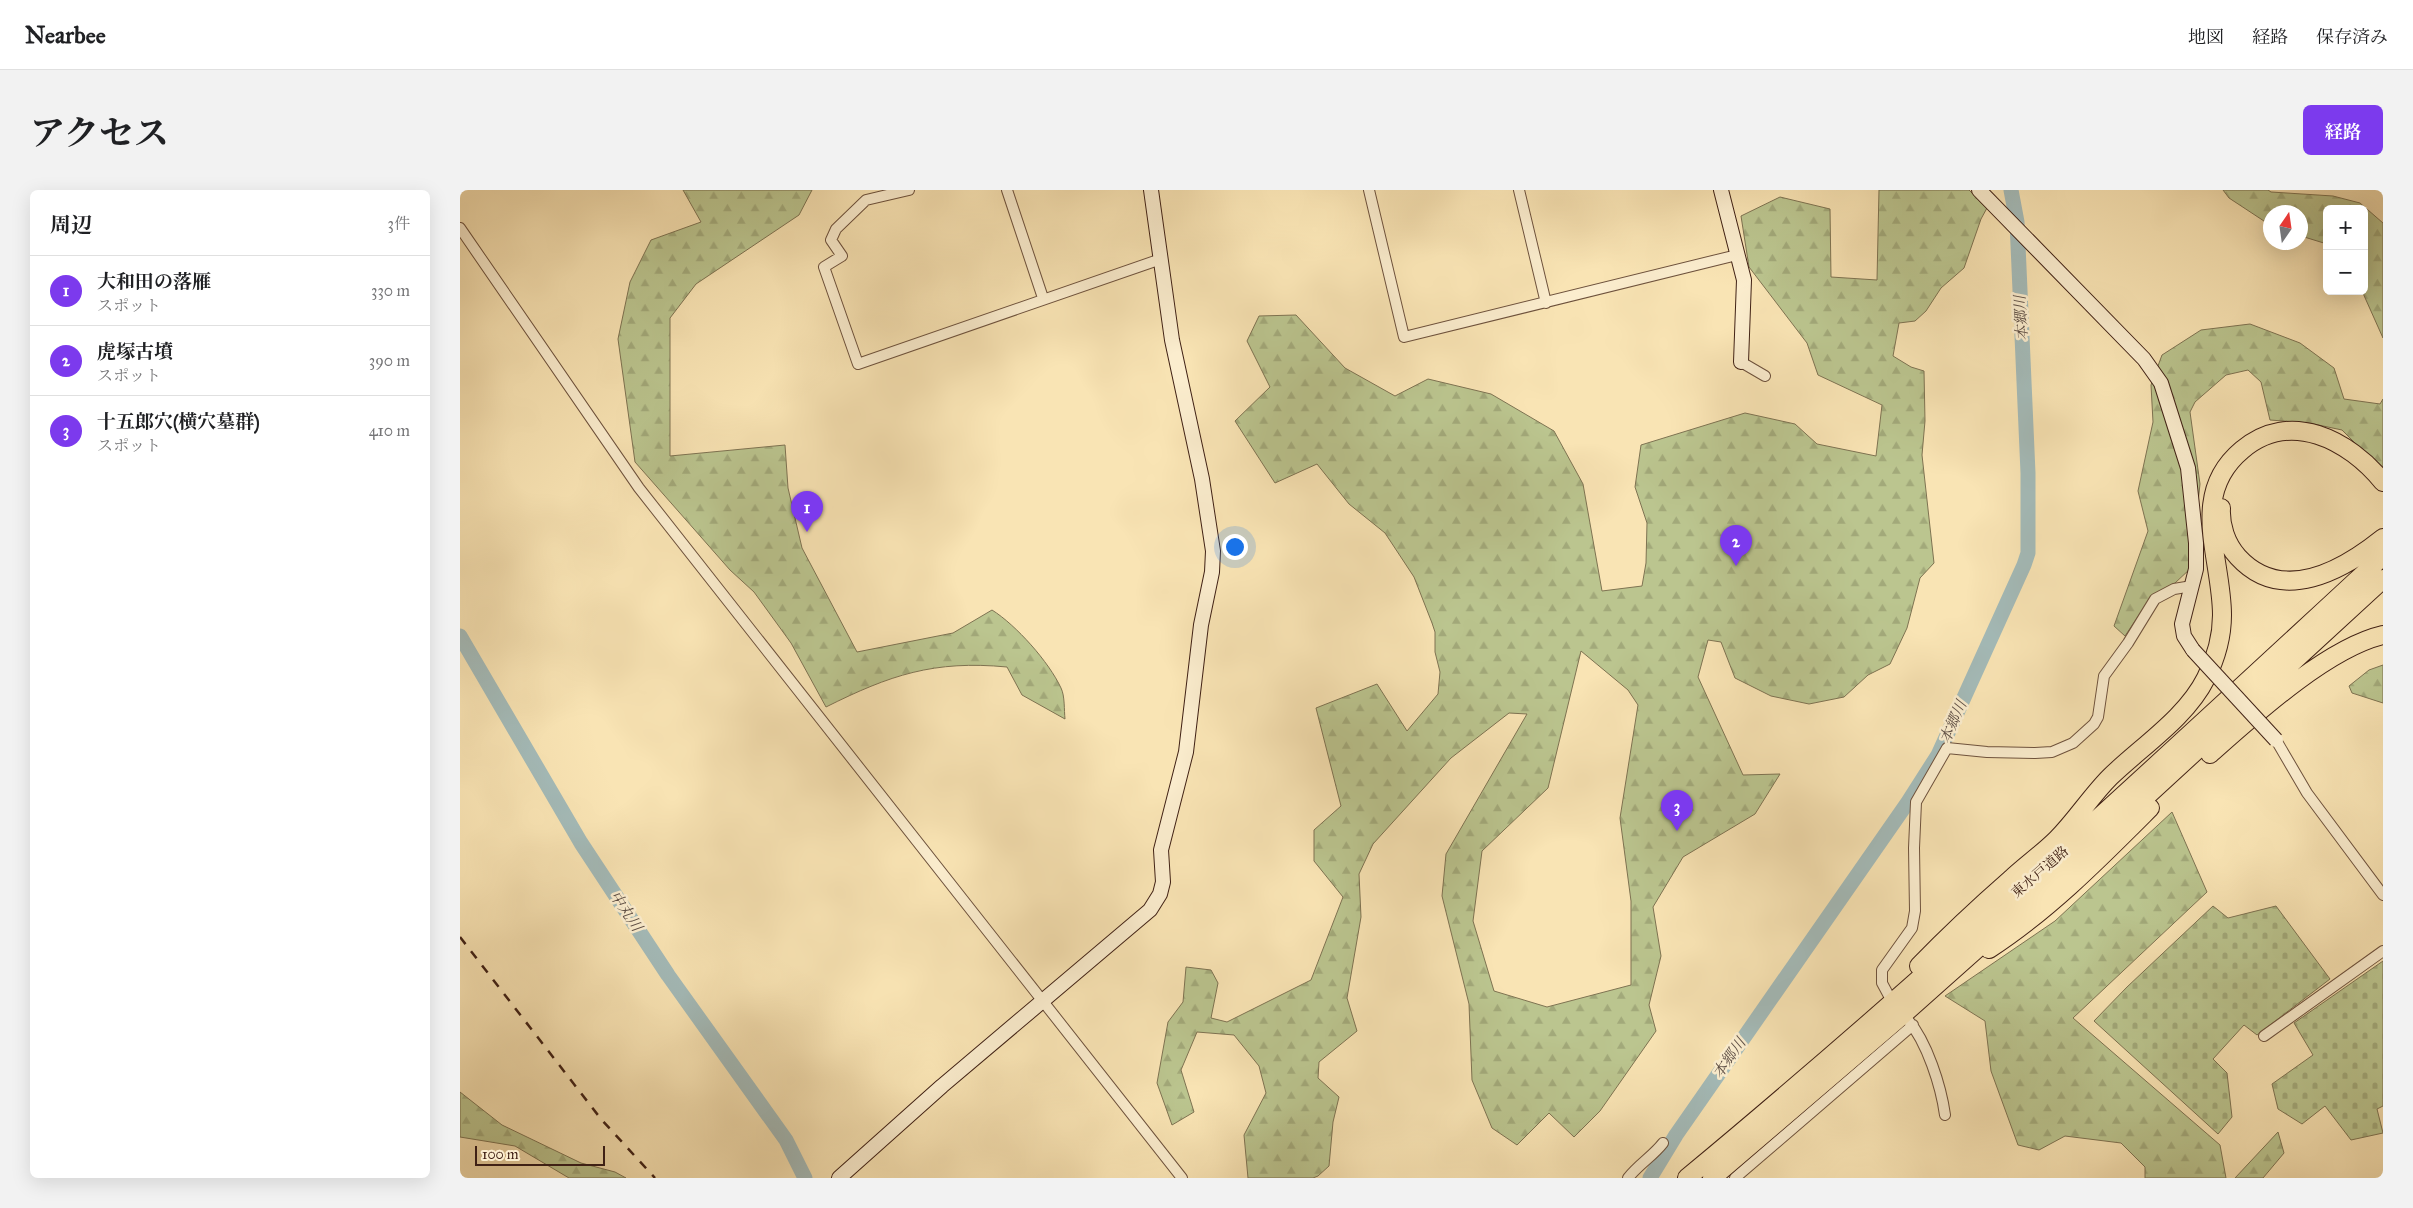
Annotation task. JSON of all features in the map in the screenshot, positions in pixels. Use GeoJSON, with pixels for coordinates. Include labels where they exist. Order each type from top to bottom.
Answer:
{"type":"FeatureCollection","features":[{"type":"Feature","properties":{"kind":"highway"},"geometry":{"type":"LineString","coordinates":[[1899,1013],[1917,968],[1960,924],[2057,839],[2109,778],[2171,722],[2206,679],[2216,655],[2222,626],[2212,544],[2212,506],[2216,488],[2225,468],[2233,458],[2253,441],[2266,435],[2279,431],[2307,431],[2335,441],[2350,450],[2383,482]]}},
{"type":"Feature","properties":{"kind":"highway"},"geometry":{"type":"LineString","coordinates":[[2383,496],[2368,478],[2345,456],[2319,442],[2291,439],[2265,444],[2244,458],[2229,478],[2222,499],[2221,511],[2224,533],[2234,553],[2250,567],[2272,578],[2295,580],[2320,576],[2345,566],[2383,538]]}},
{"type":"Feature","properties":{"kind":"highway","name":"東水戸道路"},"geometry":{"type":"LineString","coordinates":[[1712,1178],[1899,1013],[2078,838],[2383,556]]}},
{"type":"Feature","properties":{"kind":"highway","name":"東水戸道路"},"geometry":{"type":"LineString","coordinates":[[1687,1178],[1944,977],[2089,849],[2383,579]]}},
{"type":"Feature","properties":{"kind":"highway"},"geometry":{"type":"LineString","coordinates":[[1944,977],[2018,930],[2098,860],[2197,765],[2296,683],[2334,656],[2370,638],[2383,635]]}},
{"type":"Feature","properties":{"kind":"street"},"geometry":{"type":"LineString","coordinates":[[910,190],[866,200],[836,229],[831,240],[842,256],[824,267],[858,364],[1043,298],[1161,260]]}},
{"type":"Feature","properties":{"kind":"street"},"geometry":{"type":"LineString","coordinates":[[1007,190],[1043,298]]}},
{"type":"Feature","properties":{"kind":"street"},"geometry":{"type":"LineString","coordinates":[[843,1177],[1044,1000],[1150,910],[1156,901],[1163,882],[1161,850],[1190,731],[1201,625],[1212,572],[1212,539],[1172,340],[1151,190]]}},
{"type":"Feature","properties":{"kind":"street"},"geometry":{"type":"LineString","coordinates":[[1369,190],[1404,337],[1737,255]]}},
{"type":"Feature","properties":{"kind":"street"},"geometry":{"type":"LineString","coordinates":[[1519,190],[1546,303]]}},
{"type":"Feature","properties":{"kind":"street"},"geometry":{"type":"LineString","coordinates":[[1721,190],[1744,280],[1741,362],[1765,376]]}},
{"type":"Feature","properties":{"kind":"street"},"geometry":{"type":"LineString","coordinates":[[1980,190],[2012,226],[2024,236],[2144,360],[2161,383],[2188,468],[2196,543],[2196,569],[2182,624],[2184,636],[2193,650],[2276,740],[2308,793],[2383,895]]}},
{"type":"Feature","properties":{"kind":"street"},"geometry":{"type":"LineString","coordinates":[[460,228],[639,488],[1044,1000],[1182,1178]]}},
{"type":"Feature","properties":{"kind":"street"},"geometry":{"type":"LineString","coordinates":[[1945,1115],[1943,1101],[1920,1034],[1899,1013],[1882,983],[1882,970],[1912,928],[1915,911],[1914,848],[1916,802],[1947,748],[1987,752],[2035,753],[2052,752],[2074,742],[2094,724],[2098,717],[2104,676],[2128,643],[2155,599],[2174,590],[2192,586]]}},
{"type":"Feature","properties":{"kind":"street"},"geometry":{"type":"LineString","coordinates":[[2264,1036],[2383,951]]}},
{"type":"Feature","properties":{"kind":"street"},"geometry":{"type":"LineString","coordinates":[[1735,1178],[1899,1013]]}},
{"type":"Feature","properties":{"kind":"street"},"geometry":{"type":"LineString","coordinates":[[1628,1178],[1638,1166],[1653,1156],[1663,1143]]}},
{"type":"Feature","properties":{"kind":"green space"},"geometry":{"type":"Polygon","coordinates":[[[683,190],[812,190],[799,215],[696,284],[670,318],[670,456],[785,445],[788,488],[802,548],[857,652],[953,633],[992,610],[1021,634],[1049,667],[1062,691],[1065,719],[1022,695],[1007,667],[981,665],[935,668],[913,672],[871,686],[826,707],[791,643],[754,592],[730,570],[635,462],[618,339],[630,282],[651,240],[701,222],[683,190]]]}},
{"type":"Feature","properties":{"kind":"green space"},"geometry":{"type":"Polygon","coordinates":[[[1879,190],[1969,190],[1987,208],[1981,219],[1964,268],[1941,288],[1926,311],[1915,321],[1899,323],[1893,356],[1911,367],[1924,371],[1925,421],[1922,455],[1934,563],[1920,578],[1907,628],[1890,664],[1868,675],[1844,697],[1809,704],[1771,696],[1735,678],[1721,642],[1708,640],[1698,677],[1743,775],[1780,774],[1755,814],[1683,857],[1653,907],[1661,956],[1649,1005],[1656,1031],[1600,1111],[1574,1137],[1549,1113],[1517,1145],[1492,1128],[1472,1080],[1469,1004],[1442,896],[1446,854],[1527,714],[1509,713],[1451,758],[1373,844],[1359,874],[1361,917],[1347,998],[1357,1031],[1319,1062],[1318,1078],[1339,1097],[1333,1122],[1329,1166],[1313,1178],[1248,1178],[1244,1135],[1266,1093],[1259,1066],[1234,1035],[1197,1032],[1181,1070],[1194,1112],[1172,1125],[1157,1083],[1168,1022],[1183,1002],[1186,967],[1211,970],[1218,983],[1211,1018],[1227,1022],[1311,980],[1343,897],[1314,861],[1314,830],[1341,806],[1316,708],[1377,684],[1407,731],[1438,694],[1440,672],[1435,652],[1435,632],[1414,577],[1385,533],[1349,504],[1317,464],[1275,483],[1235,421],[1270,387],[1247,341],[1259,316],[1296,315],[1345,368],[1395,396],[1428,379],[1491,394],[1554,431],[1583,484],[1602,591],[1642,586],[1646,563],[1647,523],[1635,487],[1641,445],[1745,413],[1795,424],[1817,444],[1876,456],[1882,405],[1818,375],[1807,343],[1749,267],[1741,216],[1780,197],[1830,209],[1831,277],[1877,280],[1879,190]],[[1581,651],[1548,788],[1482,851],[1473,921],[1494,991],[1547,1007],[1631,985],[1631,901],[1620,818],[1638,705],[1628,690],[1581,651]]]}},
{"type":"Feature","properties":{"kind":"green space"},"geometry":{"type":"Polygon","coordinates":[[[2223,190],[2268,190],[2271,192],[2333,196],[2362,205],[2323,205],[2323,243],[2308,238],[2308,205],[2263,205],[2263,220],[2229,198],[2223,190]]]}},
{"type":"Feature","properties":{"kind":"green space"},"geometry":{"type":"Polygon","coordinates":[[[2368,210],[2383,223],[2383,338],[2364,295],[2368,295],[2368,210]]]}},
{"type":"Feature","properties":{"kind":"green space"},"geometry":{"type":"Polygon","coordinates":[[[2250,324],[2300,343],[2334,368],[2344,399],[2380,404],[2383,399],[2383,471],[2342,430],[2309,423],[2270,420],[2261,382],[2248,370],[2226,375],[2195,402],[2190,412],[2200,484],[2191,568],[2175,583],[2149,600],[2125,636],[2114,626],[2148,531],[2138,491],[2153,422],[2151,385],[2162,355],[2201,330],[2250,324]]]}},
{"type":"Feature","properties":{"kind":"green space"},"geometry":{"type":"Polygon","coordinates":[[[2383,665],[2383,703],[2352,693],[2349,686],[2369,670],[2383,665]]]}},
{"type":"Feature","properties":{"kind":"green space"},"geometry":{"type":"Polygon","coordinates":[[[2172,812],[2207,892],[2073,1018],[2220,1145],[2226,1178],[2145,1178],[2145,1167],[2121,1143],[2065,1136],[2039,1150],[2018,1145],[1991,1071],[1985,1021],[1945,996],[2055,921],[2172,812]]]}},
{"type":"Feature","properties":{"kind":"green space"},"geometry":{"type":"Polygon","coordinates":[[[2213,906],[2228,918],[2276,906],[2330,979],[2257,1035],[2244,1025],[2213,1059],[2227,1073],[2232,1117],[2218,1134],[2094,1021],[2127,987],[2213,906]]]}},
{"type":"Feature","properties":{"kind":"green space"},"geometry":{"type":"Polygon","coordinates":[[[2383,961],[2383,1106],[2377,1109],[2383,1133],[2351,1140],[2325,1106],[2302,1124],[2278,1109],[2272,1084],[2313,1055],[2294,1023],[2383,961]]]}},
{"type":"Feature","properties":{"kind":"green space"},"geometry":{"type":"Polygon","coordinates":[[[460,1092],[502,1125],[581,1163],[615,1172],[626,1178],[569,1178],[515,1146],[460,1137],[460,1092]]]}},
{"type":"Feature","properties":{"kind":"green space"},"geometry":{"type":"Polygon","coordinates":[[[2278,1132],[2284,1153],[2263,1178],[2235,1178],[2278,1132]]]}},
{"type":"Feature","properties":{"kind":"waterway","name":"本郷川"},"geometry":{"type":"LineString","coordinates":[[1650,1178],[1676,1135],[1908,802],[1938,755],[2024,565],[2028,553],[2028,473],[2017,222],[2011,190]]}},
{"type":"Feature","properties":{"kind":"waterway","name":"中丸川"},"geometry":{"type":"LineString","coordinates":[[460,636],[581,843],[668,975],[786,1140],[805,1178]]}},
{"type":"Feature","properties":{"kind":"railway"},"geometry":{"type":"LineString","coordinates":[[460,937],[601,1119],[655,1178]]}},
{"type":"Feature","properties":{"kind":"place","name":"大和田の落雁"},"geometry":{"type":"Point","coordinates":[807,532]}},
{"type":"Feature","properties":{"kind":"place","name":"虎塚古墳"},"geometry":{"type":"Point","coordinates":[1736,566]}},
{"type":"Feature","properties":{"kind":"place","name":"十五郎穴(横穴墓群)"},"geometry":{"type":"Point","coordinates":[1677,831]}}]}
